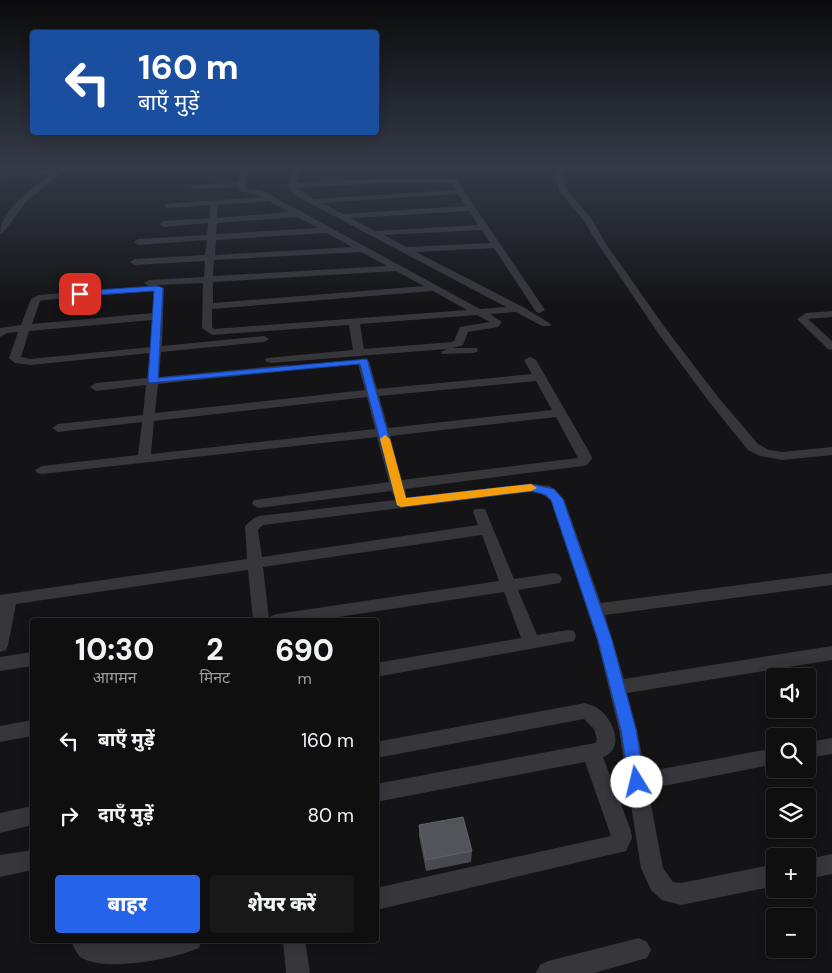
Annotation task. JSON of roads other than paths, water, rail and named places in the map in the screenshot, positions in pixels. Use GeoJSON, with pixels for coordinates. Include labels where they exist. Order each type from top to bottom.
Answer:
{"type":"FeatureCollection","features":[{"type":"Feature","properties":{"kind":"street"},"geometry":{"type":"LineString","coordinates":[[0,231],[14,211]]}},
{"type":"Feature","properties":{"kind":"street"},"geometry":{"type":"LineString","coordinates":[[214,211],[208,281],[207,328],[212,332],[519,309]]}},
{"type":"Feature","properties":{"kind":"street"},"geometry":{"type":"LineString","coordinates":[[96,387],[361,357],[460,343],[464,329],[496,324],[495,321],[295,211]]}},
{"type":"Feature","properties":{"kind":"street"},"geometry":{"type":"LineString","coordinates":[[333,211],[546,324]]}},
{"type":"Feature","properties":{"kind":"street"},"geometry":{"type":"LineString","coordinates":[[342,216],[415,211]]}},
{"type":"Feature","properties":{"kind":"street"},"geometry":{"type":"LineString","coordinates":[[472,211],[540,310]]}},
{"type":"Feature","properties":{"kind":"street"},"geometry":{"type":"LineString","coordinates":[[581,211],[662,331],[714,400],[753,447],[765,453],[782,456],[832,451]]}},
{"type":"Feature","properties":{"kind":"street"},"geometry":{"type":"LineString","coordinates":[[164,224],[300,214]]}},
{"type":"Feature","properties":{"kind":"street"},"geometry":{"type":"LineString","coordinates":[[375,233],[483,226]]}},
{"type":"Feature","properties":{"kind":"street"},"geometry":{"type":"LineString","coordinates":[[138,242],[329,230]]}},
{"type":"Feature","properties":{"kind":"street"},"geometry":{"type":"LineString","coordinates":[[134,262],[363,249],[496,245]]}},
{"type":"Feature","properties":{"kind":"street"},"geometry":{"type":"LineString","coordinates":[[124,284],[208,281],[398,268]]}},
{"type":"Feature","properties":{"kind":"street"},"geometry":{"type":"LineString","coordinates":[[144,460],[156,350],[158,288],[43,297],[34,302],[14,354],[18,361],[30,362],[156,350],[264,339]]}},
{"type":"Feature","properties":{"kind":"street"},"geometry":{"type":"LineString","coordinates":[[208,306],[435,288]]}},
{"type":"Feature","properties":{"kind":"street"},"geometry":{"type":"LineString","coordinates":[[830,344],[802,319],[806,316],[832,314]]}},
{"type":"Feature","properties":{"kind":"street"},"geometry":{"type":"LineString","coordinates":[[1,329],[157,316]]}},
{"type":"Feature","properties":{"kind":"street"},"geometry":{"type":"LineString","coordinates":[[354,322],[361,357],[384,433],[401,503]]}},
{"type":"Feature","properties":{"kind":"street"},"geometry":{"type":"LineString","coordinates":[[271,360],[473,350]]}},
{"type":"Feature","properties":{"kind":"street"},"geometry":{"type":"LineString","coordinates":[[258,503],[582,462],[585,459],[584,455],[530,360]]}},
{"type":"Feature","properties":{"kind":"street"},"geometry":{"type":"LineString","coordinates":[[58,428],[373,393],[540,377]]}},
{"type":"Feature","properties":{"kind":"street"},"geometry":{"type":"LineString","coordinates":[[42,470],[560,413]]}},
{"type":"Feature","properties":{"kind":"street"},"geometry":{"type":"LineString","coordinates":[[261,618],[251,530],[252,526],[259,521],[531,488],[550,492],[557,499],[595,610],[617,687],[628,730],[652,868],[656,879],[666,891],[681,894],[766,877]]}},
{"type":"Feature","properties":{"kind":"street"},"geometry":{"type":"LineString","coordinates":[[480,512],[531,642]]}},
{"type":"Feature","properties":{"kind":"street"},"geometry":{"type":"LineString","coordinates":[[0,645],[4,600],[487,529]]}},
{"type":"Feature","properties":{"kind":"street"},"geometry":{"type":"LineString","coordinates":[[290,618],[554,579]]}},
{"type":"Feature","properties":{"kind":"street"},"geometry":{"type":"LineString","coordinates":[[595,610],[832,579]]}},
{"type":"Feature","properties":{"kind":"street"},"geometry":{"type":"LineString","coordinates":[[379,669],[568,636]]}},
{"type":"Feature","properties":{"kind":"street"},"geometry":{"type":"LineString","coordinates":[[617,687],[832,653]]}},
{"type":"Feature","properties":{"kind":"street"},"geometry":{"type":"LineString","coordinates":[[0,664],[30,659]]}},
{"type":"Feature","properties":{"kind":"street"},"geometry":{"type":"LineString","coordinates":[[379,749],[585,711],[596,716],[606,737],[607,744],[591,752],[379,792]]}},
{"type":"Feature","properties":{"kind":"street"},"geometry":{"type":"LineString","coordinates":[[0,734],[30,728]]}},
{"type":"Feature","properties":{"kind":"street"},"geometry":{"type":"LineString","coordinates":[[816,749],[832,746]]}},
{"type":"Feature","properties":{"kind":"street"},"geometry":{"type":"LineString","coordinates":[[379,898],[619,844],[622,838],[621,831],[591,752]]}},
{"type":"Feature","properties":{"kind":"street"},"geometry":{"type":"LineString","coordinates":[[637,782],[766,758]]}},
{"type":"Feature","properties":{"kind":"street"},"geometry":{"type":"LineString","coordinates":[[0,823],[30,816]]}},
{"type":"Feature","properties":{"kind":"street"},"geometry":{"type":"LineString","coordinates":[[0,866],[30,860]]}},
{"type":"Feature","properties":{"kind":"street"},"geometry":{"type":"LineString","coordinates":[[816,867],[832,864]]}},
{"type":"Feature","properties":{"kind":"street"},"geometry":{"type":"LineString","coordinates":[[84,943],[90,952],[104,956],[118,956],[177,943]]}},
{"type":"Feature","properties":{"kind":"street"},"geometry":{"type":"LineString","coordinates":[[294,943],[298,973]]}},
{"type":"Feature","properties":{"kind":"street"},"geometry":{"type":"LineString","coordinates":[[548,973],[639,950]]}}]}
